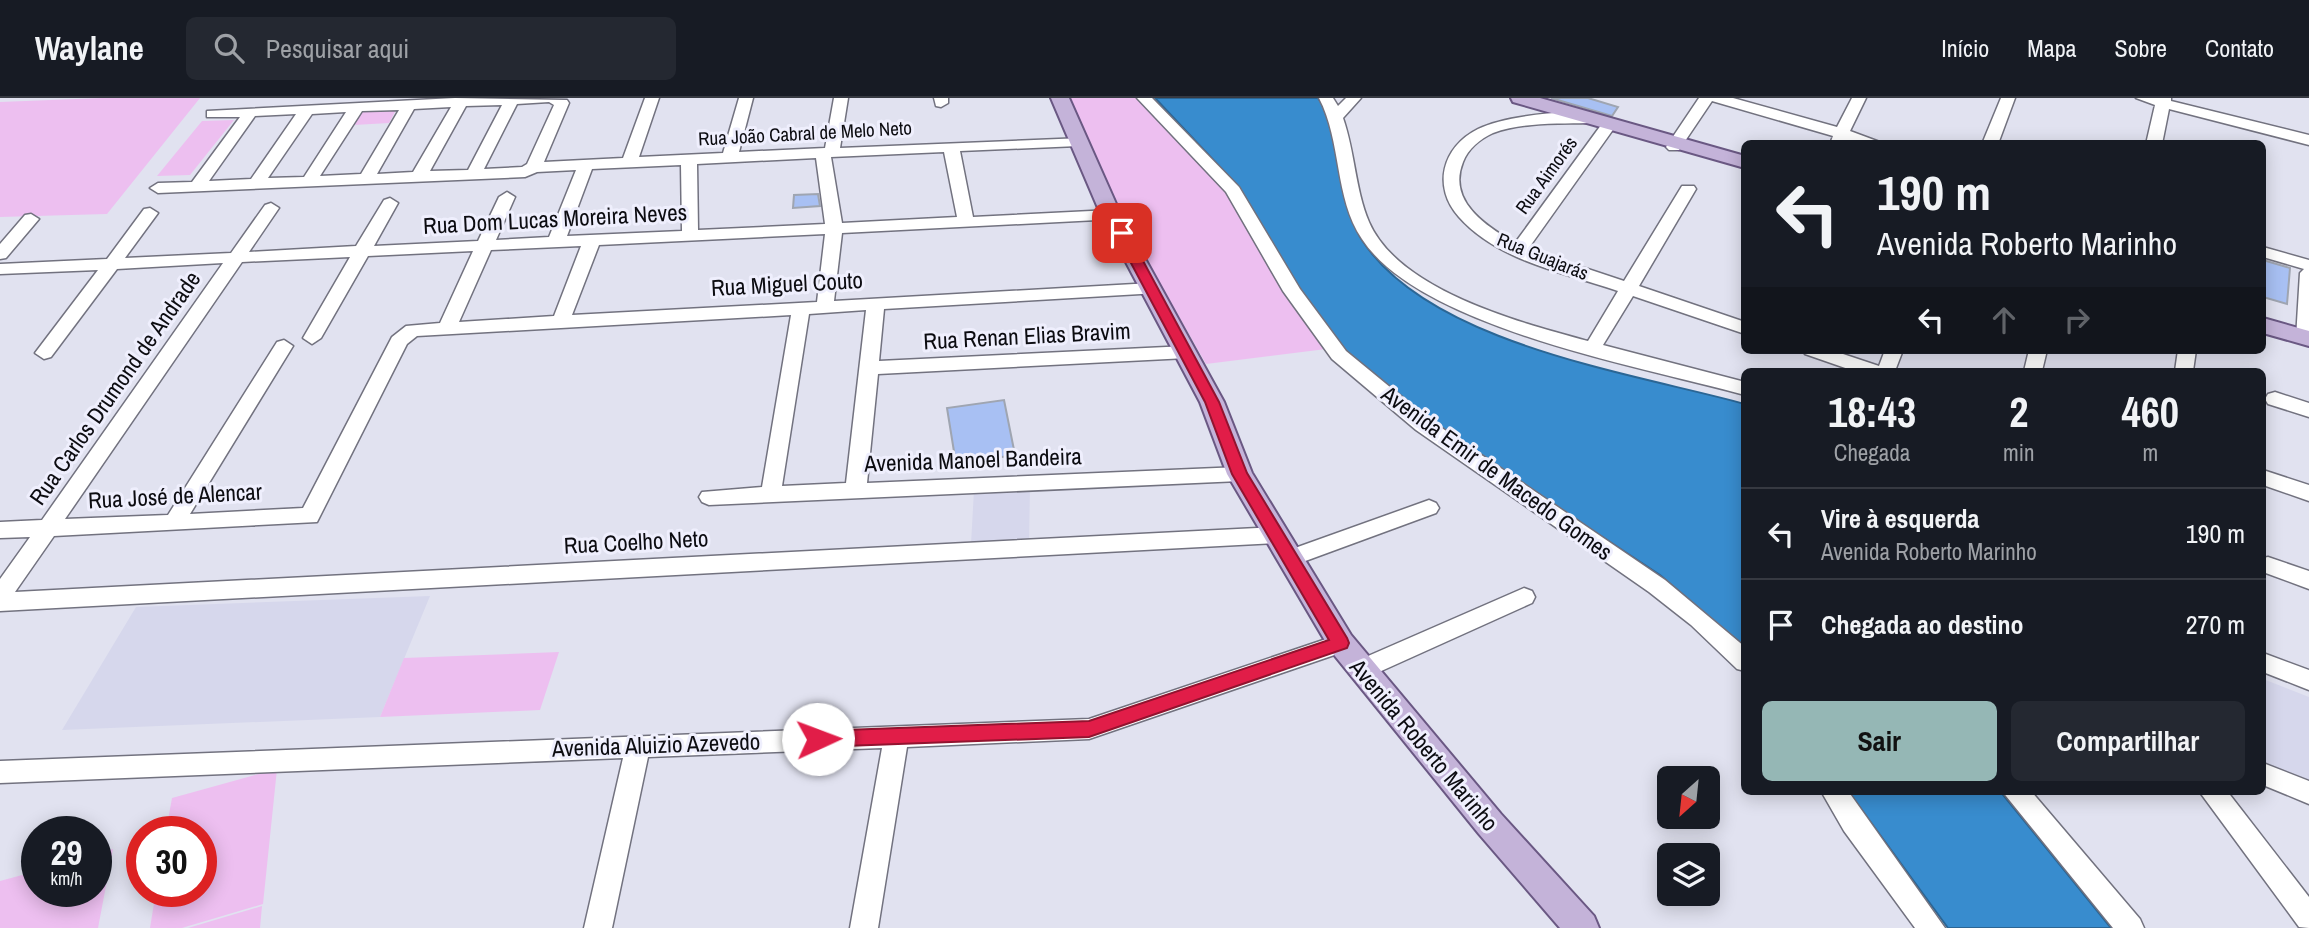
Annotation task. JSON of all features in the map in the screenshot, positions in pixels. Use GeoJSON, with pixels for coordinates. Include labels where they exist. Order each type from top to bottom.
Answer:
{"type":"FeatureCollection","features":[{"type":"Feature","properties":{"kind":"main road","name":"Avenida Roberto Marinho"},"geometry":{"type":"LineString","coordinates":[[1060,98],[1111,215],[1212,402],[1240,474],[1340,643],[1360,670],[1582,928]]}},
{"type":"Feature","properties":{"kind":"main road"},"geometry":{"type":"LineString","coordinates":[[1520,98],[1547,102],[1614,126],[1741,161]]}},
{"type":"Feature","properties":{"kind":"main road"},"geometry":{"type":"LineString","coordinates":[[1675,144],[1741,168]]}},
{"type":"Feature","properties":{"kind":"main road"},"geometry":{"type":"LineString","coordinates":[[2266,318],[2307,334]]}},
{"type":"Feature","properties":{"kind":"main road"},"geometry":{"type":"LineString","coordinates":[[2266,326],[2307,334]]}},
{"type":"Feature","properties":{"kind":"street"},"geometry":{"type":"LineString","coordinates":[[212,114],[551,98],[562,103],[534,167]]}},
{"type":"Feature","properties":{"kind":"street"},"geometry":{"type":"LineString","coordinates":[[629,162],[652,98]]}},
{"type":"Feature","properties":{"kind":"street"},"geometry":{"type":"LineString","coordinates":[[730,157],[746,98]]}},
{"type":"Feature","properties":{"kind":"street"},"geometry":{"type":"LineString","coordinates":[[825,306],[834,228],[828,153],[841,98]]}},
{"type":"Feature","properties":{"kind":"street","name":"Avenida Emir de Macedo Gomes"},"geometry":{"type":"LineString","coordinates":[[1144,98],[1233,190],[1292,291],[1339,355],[1423,425],[1657,586],[1699,618],[1741,658]]}},
{"type":"Feature","properties":{"kind":"street"},"geometry":{"type":"LineString","coordinates":[[1326,98],[1336,117],[1361,225],[1382,254],[1400,270],[1433,290],[1500,321],[1741,388]]}},
{"type":"Feature","properties":{"kind":"street"},"geometry":{"type":"LineString","coordinates":[[1336,117],[1354,98]]}},
{"type":"Feature","properties":{"kind":"street"},"geometry":{"type":"LineString","coordinates":[[1675,144],[1706,98]]}},
{"type":"Feature","properties":{"kind":"street"},"geometry":{"type":"LineString","coordinates":[[1717,98],[1839,138],[1859,98]]}},
{"type":"Feature","properties":{"kind":"street"},"geometry":{"type":"LineString","coordinates":[[1992,140],[2008,98]]}},
{"type":"Feature","properties":{"kind":"street"},"geometry":{"type":"LineString","coordinates":[[2143,98],[2309,140]]}},
{"type":"Feature","properties":{"kind":"street"},"geometry":{"type":"LineString","coordinates":[[474,174],[512,100]]}},
{"type":"Feature","properties":{"kind":"street"},"geometry":{"type":"LineString","coordinates":[[2155,140],[2163,101]]}},
{"type":"Feature","properties":{"kind":"street"},"geometry":{"type":"LineString","coordinates":[[419,176],[461,102]]}},
{"type":"Feature","properties":{"kind":"street"},"geometry":{"type":"LineString","coordinates":[[366,179],[409,105]]}},
{"type":"Feature","properties":{"kind":"street"},"geometry":{"type":"LineString","coordinates":[[309,181],[356,107]]}},
{"type":"Feature","properties":{"kind":"street"},"geometry":{"type":"LineString","coordinates":[[256,184],[307,110]]}},
{"type":"Feature","properties":{"kind":"street"},"geometry":{"type":"LineString","coordinates":[[197,186],[251,113]]}},
{"type":"Feature","properties":{"kind":"street","name":"Rua Guajarás"},"geometry":{"type":"LineString","coordinates":[[1589,118],[1506,125],[1468,141],[1454,160],[1448,180],[1453,199],[1468,218],[1490,236],[1518,251],[1741,327]]}},
{"type":"Feature","properties":{"kind":"street","name":"Rua Aimorés"},"geometry":{"type":"LineString","coordinates":[[1518,251],[1614,126]]}},
{"type":"Feature","properties":{"kind":"street","name":"Rua João Cabral de Melo Neto"},"geometry":{"type":"LineString","coordinates":[[158,188],[525,172],[534,167],[586,164],[1078,141]]}},
{"type":"Feature","properties":{"kind":"street"},"geometry":{"type":"LineString","coordinates":[[951,147],[966,221]]}},
{"type":"Feature","properties":{"kind":"street"},"geometry":{"type":"LineString","coordinates":[[690,159],[690,235]]}},
{"type":"Feature","properties":{"kind":"street"},"geometry":{"type":"LineString","coordinates":[[556,242],[586,164]]}},
{"type":"Feature","properties":{"kind":"street"},"geometry":{"type":"LineString","coordinates":[[1597,341],[1688,189]]}},
{"type":"Feature","properties":{"kind":"street"},"geometry":{"type":"LineString","coordinates":[[447,327],[507,197]]}},
{"type":"Feature","properties":{"kind":"street"},"geometry":{"type":"LineString","coordinates":[[312,338],[390,203]]}},
{"type":"Feature","properties":{"kind":"street","name":"Rua Carlos Drumond de Andrade"},"geometry":{"type":"LineString","coordinates":[[0,596],[271,208]]}},
{"type":"Feature","properties":{"kind":"street"},"geometry":{"type":"LineString","coordinates":[[44,353],[150,213]]}},
{"type":"Feature","properties":{"kind":"street","name":"Rua Dom Lucas Moreira Neves"},"geometry":{"type":"LineString","coordinates":[[0,269],[1111,215]]}},
{"type":"Feature","properties":{"kind":"street"},"geometry":{"type":"LineString","coordinates":[[0,254],[31,219]]}},
{"type":"Feature","properties":{"kind":"street"},"geometry":{"type":"LineString","coordinates":[[561,321],[592,240]]}},
{"type":"Feature","properties":{"kind":"street"},"geometry":{"type":"LineString","coordinates":[[2266,253],[2309,265]]}},
{"type":"Feature","properties":{"kind":"street"},"geometry":{"type":"LineString","coordinates":[[2307,334],[2309,273]]}},
{"type":"Feature","properties":{"kind":"street","name":"Rua Miguel Couto"},"geometry":{"type":"LineString","coordinates":[[310,516],[399,341],[412,330],[1152,289]]}},
{"type":"Feature","properties":{"kind":"street"},"geometry":{"type":"LineString","coordinates":[[856,489],[876,303]]}},
{"type":"Feature","properties":{"kind":"street"},"geometry":{"type":"LineString","coordinates":[[771,493],[801,307]]}},
{"type":"Feature","properties":{"kind":"street"},"geometry":{"type":"LineString","coordinates":[[174,522],[284,346]]}},
{"type":"Feature","properties":{"kind":"street","name":"Rua Renan Elias Bravim"},"geometry":{"type":"LineString","coordinates":[[869,368],[1187,352]]}},
{"type":"Feature","properties":{"kind":"street"},"geometry":{"type":"LineString","coordinates":[[1824,354],[1865,368]]}},
{"type":"Feature","properties":{"kind":"street"},"geometry":{"type":"LineString","coordinates":[[2276,399],[2309,410]]}},
{"type":"Feature","properties":{"kind":"street","name":"Avenida Manoel Bandeira"},"geometry":{"type":"LineString","coordinates":[[709,497],[1240,474]]}},
{"type":"Feature","properties":{"kind":"street"},"geometry":{"type":"LineString","coordinates":[[2266,478],[2309,493]]}},
{"type":"Feature","properties":{"kind":"street"},"geometry":{"type":"LineString","coordinates":[[1289,559],[1429,509]]}},
{"type":"Feature","properties":{"kind":"street","name":"Rua José de Alencar"},"geometry":{"type":"LineString","coordinates":[[0,530],[310,516]]}},
{"type":"Feature","properties":{"kind":"street","name":"Rua Coelho Neto"},"geometry":{"type":"LineString","coordinates":[[0,602],[1275,535]]}},
{"type":"Feature","properties":{"kind":"street"},"geometry":{"type":"LineString","coordinates":[[2268,565],[2309,580]]}},
{"type":"Feature","properties":{"kind":"street"},"geometry":{"type":"LineString","coordinates":[[1360,670],[1524,597]]}},
{"type":"Feature","properties":{"kind":"street","name":"Avenida Aluizio Azevedo"},"geometry":{"type":"LineString","coordinates":[[0,772],[1089,729],[1340,643]]}},
{"type":"Feature","properties":{"kind":"street"},"geometry":{"type":"LineString","coordinates":[[2266,663],[2309,680]]}},
{"type":"Feature","properties":{"kind":"street"},"geometry":{"type":"LineString","coordinates":[[864,928],[896,737]]}},
{"type":"Feature","properties":{"kind":"street"},"geometry":{"type":"LineString","coordinates":[[598,928],[638,745]]}},
{"type":"Feature","properties":{"kind":"street"},"geometry":{"type":"LineString","coordinates":[[2266,775],[2309,793]]}},
{"type":"Feature","properties":{"kind":"street"},"geometry":{"type":"LineString","coordinates":[[1836,795],[1853,823],[1931,928]]}},
{"type":"Feature","properties":{"kind":"street"},"geometry":{"type":"LineString","coordinates":[[2018,795],[2130,928]]}},
{"type":"Feature","properties":{"kind":"street"},"geometry":{"type":"LineString","coordinates":[[2215,795],[2309,918]]}},
{"type":"Feature","properties":{"kind":"shaded area"},"geometry":{"type":"Polygon","coordinates":[[[200,98],[107,214],[0,217],[0,102],[200,98]]]}},
{"type":"Feature","properties":{"kind":"shaded area"},"geometry":{"type":"Polygon","coordinates":[[[1070,98],[1136,98],[1227,192],[1326,349],[1206,364],[1115,204],[1070,98]]]}},
{"type":"Feature","properties":{"kind":"shaded area"},"geometry":{"type":"Polygon","coordinates":[[[396,110],[389,123],[354,125],[362,111],[396,110]]]}},
{"type":"Feature","properties":{"kind":"shaded area"},"geometry":{"type":"Polygon","coordinates":[[[234,120],[190,175],[157,176],[202,121],[234,120]]]}},
{"type":"Feature","properties":{"kind":"shaded area"},"geometry":{"type":"Polygon","coordinates":[[[1030,488],[1029,542],[971,544],[974,490],[1030,488]]]}},
{"type":"Feature","properties":{"kind":"shaded area"},"geometry":{"type":"Polygon","coordinates":[[[430,596],[380,717],[62,730],[136,607],[430,596]]]}},
{"type":"Feature","properties":{"kind":"shaded area"},"geometry":{"type":"Polygon","coordinates":[[[559,652],[540,710],[380,717],[404,658],[559,652]]]}},
{"type":"Feature","properties":{"kind":"shaded area"},"geometry":{"type":"Polygon","coordinates":[[[2266,680],[2309,697],[2309,781],[2266,763],[2266,680]]]}},
{"type":"Feature","properties":{"kind":"shaded area"},"geometry":{"type":"Polygon","coordinates":[[[277,769],[263,904],[182,928],[150,928],[153,907],[217,907],[217,816],[169,816],[172,798],[277,769]]]}},
{"type":"Feature","properties":{"kind":"shaded area"},"geometry":{"type":"Polygon","coordinates":[[[21,875],[21,907],[102,907],[98,928],[0,928],[0,881],[21,875]]]}},
{"type":"Feature","properties":{"kind":"shaded area"},"geometry":{"type":"Polygon","coordinates":[[[262,906],[260,928],[188,928],[262,906]]]}},
{"type":"Feature","properties":{"kind":"water"},"geometry":{"type":"Polygon","coordinates":[[[1155,98],[1318,98],[1328,112],[1357,230],[1362,240],[1393,276],[1434,305],[1483,329],[1536,349],[1592,366],[1741,403],[1741,645],[1660,575],[1434,426],[1358,364],[1336,340],[1287,271],[1237,185],[1155,98]]]}},
{"type":"Feature","properties":{"kind":"water"},"geometry":{"type":"Polygon","coordinates":[[[1851,795],[2003,795],[2111,928],[1948,928],[1851,795]]]}},
{"type":"Feature","properties":{"kind":"building"},"geometry":{"type":"Polygon","coordinates":[[[1551,98],[1588,98],[1618,107],[1612,116],[1551,98]]]}},
{"type":"Feature","properties":{"kind":"building"},"geometry":{"type":"Polygon","coordinates":[[[818,194],[820,206],[793,208],[794,195],[818,194]]]}},
{"type":"Feature","properties":{"kind":"building"},"geometry":{"type":"Polygon","coordinates":[[[2266,261],[2290,268],[2287,304],[2266,298],[2266,261]]]}},
{"type":"Feature","properties":{"kind":"building"},"geometry":{"type":"Polygon","coordinates":[[[1004,400],[1015,455],[956,464],[947,408],[1004,400]]]}},
{"type":"Feature","properties":{"kind":"route"},"geometry":{"type":"LineString","coordinates":[[818,739],[1089,729],[1340,643],[1240,474],[1212,402],[1122,233]]}}]}
